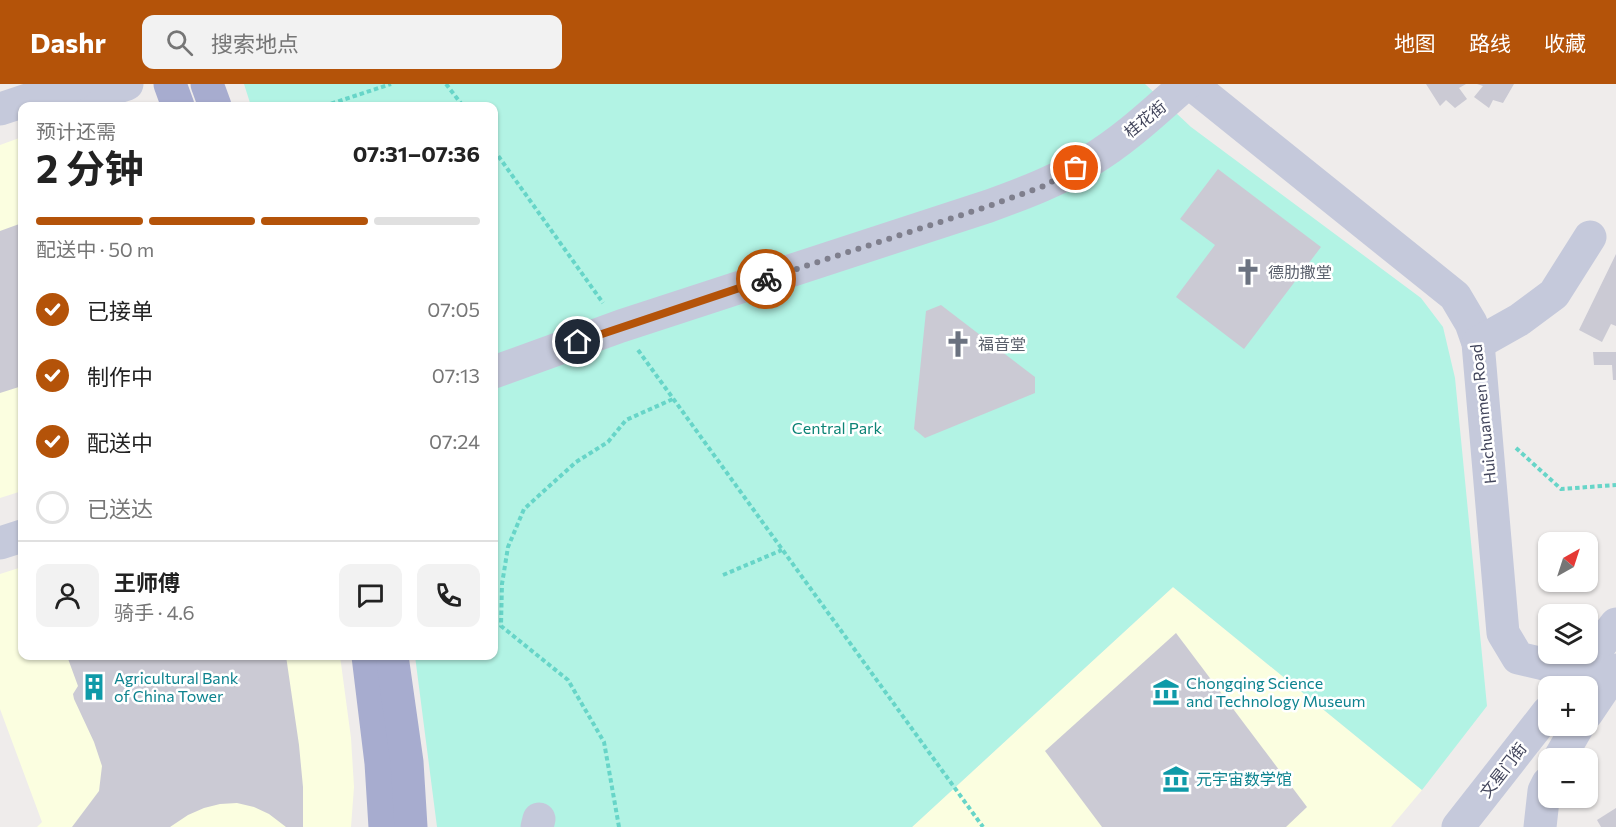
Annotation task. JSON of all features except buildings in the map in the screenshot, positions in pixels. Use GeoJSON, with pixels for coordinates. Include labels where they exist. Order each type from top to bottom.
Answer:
{"type":"FeatureCollection","features":[{"type":"Feature","properties":{"kind":"main road"},"geometry":{"type":"LineString","coordinates":[[207,84],[214,102]]}},
{"type":"Feature","properties":{"kind":"main road"},"geometry":{"type":"LineString","coordinates":[[368,660],[381,763],[385,827]]}},
{"type":"Feature","properties":{"kind":"main road"},"geometry":{"type":"LineString","coordinates":[[393,660],[407,762],[411,827]]}},
{"type":"Feature","properties":{"kind":"street"},"geometry":{"type":"LineString","coordinates":[[21,102],[76,84]]}},
{"type":"Feature","properties":{"kind":"street"},"geometry":{"type":"LineString","coordinates":[[72,102],[128,84]]}},
{"type":"Feature","properties":{"kind":"street","name":"桂花街"},"geometry":{"type":"LineString","coordinates":[[498,371],[621,326],[1044,186],[1093,159],[1189,84]]}},
{"type":"Feature","properties":{"kind":"street","name":"Huichuanmen Road"},"geometry":{"type":"LineString","coordinates":[[1189,84],[1455,296],[1471,323],[1478,343],[1503,633],[1518,658],[1538,663]]}},
{"type":"Feature","properties":{"kind":"street"},"geometry":{"type":"LineString","coordinates":[[0,109],[18,103]]}},
{"type":"Feature","properties":{"kind":"street"},"geometry":{"type":"LineString","coordinates":[[0,127],[18,120]]}},
{"type":"Feature","properties":{"kind":"street"},"geometry":{"type":"LineString","coordinates":[[1478,343],[1520,320],[1554,294],[1590,237]]}},
{"type":"Feature","properties":{"kind":"street"},"geometry":{"type":"LineString","coordinates":[[0,543],[18,537]]}},
{"type":"Feature","properties":{"kind":"street"},"geometry":{"type":"LineString","coordinates":[[1598,654],[1616,624]]}},
{"type":"Feature","properties":{"kind":"street"},"geometry":{"type":"LineString","coordinates":[[1578,676],[1589,664]]}},
{"type":"Feature","properties":{"kind":"street","name":"文星门街"},"geometry":{"type":"LineString","coordinates":[[1458,827],[1538,725]]}},
{"type":"Feature","properties":{"kind":"street"},"geometry":{"type":"LineString","coordinates":[[1540,827],[1542,808]]}},
{"type":"Feature","properties":{"kind":"path"},"geometry":{"type":"LineString","coordinates":[[336,102],[391,84]]}},
{"type":"Feature","properties":{"kind":"path"},"geometry":{"type":"LineString","coordinates":[[447,84],[460,102]]}},
{"type":"Feature","properties":{"kind":"path"},"geometry":{"type":"LineString","coordinates":[[498,156],[982,827]]}},
{"type":"Feature","properties":{"kind":"path"},"geometry":{"type":"LineString","coordinates":[[619,827],[604,742],[568,680],[501,626],[502,584],[508,547],[524,509],[576,462],[608,442],[626,420],[673,399]]}},
{"type":"Feature","properties":{"kind":"path"},"geometry":{"type":"LineString","coordinates":[[1485,420],[1561,489],[1616,485]]}},
{"type":"Feature","properties":{"kind":"path"},"geometry":{"type":"LineString","coordinates":[[723,575],[782,550]]}},
{"type":"Feature","properties":{"kind":"shaded area"},"geometry":{"type":"Polygon","coordinates":[[[18,138],[18,492],[0,498],[0,145],[18,138]]]}},
{"type":"Feature","properties":{"kind":"shaded area"},"geometry":{"type":"Polygon","coordinates":[[[18,568],[18,660],[341,660],[351,738],[354,787],[351,827],[37,827],[42,822],[0,709],[0,574],[18,568]]]}},
{"type":"Feature","properties":{"kind":"shaded area"},"geometry":{"type":"Polygon","coordinates":[[[1173,587],[1422,790],[1391,827],[912,827],[1173,587]]]}},
{"type":"Feature","properties":{"kind":"green space","name":"Central Park"},"geometry":{"type":"Polygon","coordinates":[[[244,84],[1145,84],[1191,127],[1421,298],[1443,327],[1455,378],[1487,706],[1422,790],[1173,587],[912,827],[437,827],[416,660],[498,660],[498,102],[250,102],[244,84]]]}},
{"type":"Feature","properties":{"kind":"way so far"},"geometry":{"type":"LineString","coordinates":[[766,279],[989,206],[1044,186],[1076,168]]}},
{"type":"Feature","properties":{"kind":"place","name":"德肋撒堂"},"geometry":{"type":"Point","coordinates":[1248,272]}},
{"type":"Feature","properties":{"kind":"place","name":"福音堂"},"geometry":{"type":"Point","coordinates":[958,344]}},
{"type":"Feature","properties":{"kind":"place","name":"Agricultural Bank of China Tower"},"geometry":{"type":"Point","coordinates":[94,687]}},
{"type":"Feature","properties":{"kind":"place","name":"Chongqing Science and Technology Museum"},"geometry":{"type":"Point","coordinates":[1166,692]}},
{"type":"Feature","properties":{"kind":"place","name":"元宇宙数学馆"},"geometry":{"type":"Point","coordinates":[1176,779]}},
{"type":"Feature","properties":{"kind":"route"},"geometry":{"type":"LineString","coordinates":[[578,342],[766,279]]}}]}
